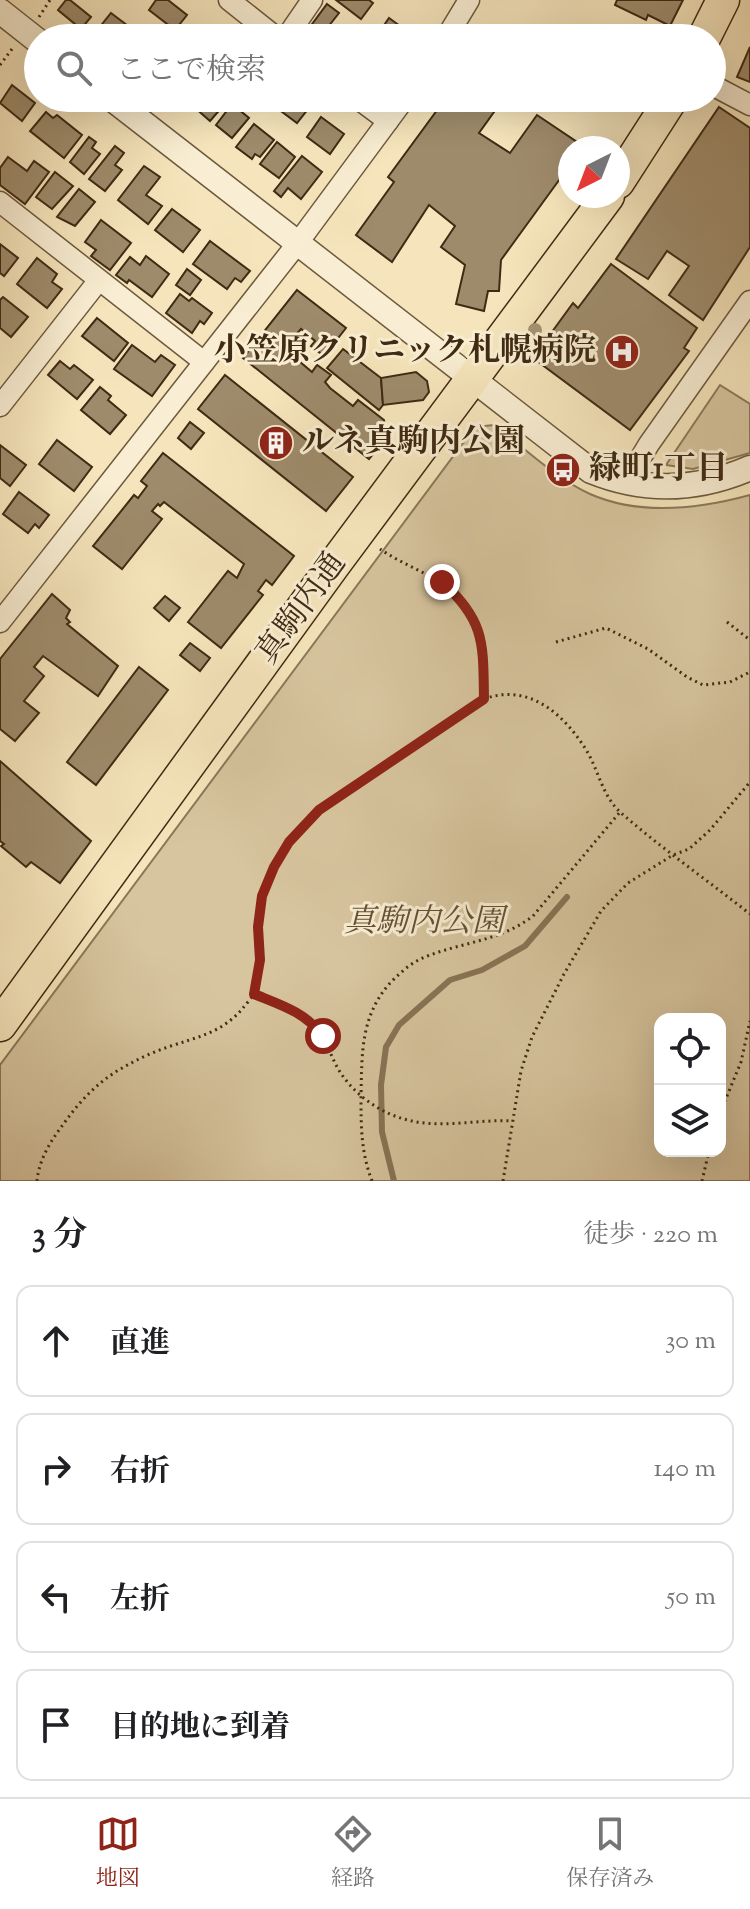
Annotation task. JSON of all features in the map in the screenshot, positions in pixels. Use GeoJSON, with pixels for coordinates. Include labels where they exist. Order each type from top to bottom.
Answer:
{"type":"FeatureCollection","features":[{"type":"Feature","properties":{"kind":"highway"},"geometry":{"type":"LineString","coordinates":[[711,24],[723,0]]}},
{"type":"Feature","properties":{"kind":"highway"},"geometry":{"type":"LineString","coordinates":[[630,165],[664,112]]}},
{"type":"Feature","properties":{"kind":"highway","name":"真駒内通"},"geometry":{"type":"LineString","coordinates":[[0,1025],[333,566],[599,208]]}},
{"type":"Feature","properties":{"kind":"street"},"geometry":{"type":"LineString","coordinates":[[229,0],[259,24]]}},
{"type":"Feature","properties":{"kind":"street"},"geometry":{"type":"LineString","coordinates":[[296,24],[312,0]]}},
{"type":"Feature","properties":{"kind":"street"},"geometry":{"type":"LineString","coordinates":[[454,24],[469,0]]}},
{"type":"Feature","properties":{"kind":"street"},"geometry":{"type":"LineString","coordinates":[[0,11],[27,24]]}},
{"type":"Feature","properties":{"kind":"street"},"geometry":{"type":"LineString","coordinates":[[726,92],[750,105]]}},
{"type":"Feature","properties":{"kind":"street"},"geometry":{"type":"LineString","coordinates":[[129,112],[591,471],[626,482],[675,487],[722,480],[750,468]]}},
{"type":"Feature","properties":{"kind":"street"},"geometry":{"type":"LineString","coordinates":[[376,112],[388,121]]}},
{"type":"Feature","properties":{"kind":"street"},"geometry":{"type":"LineString","coordinates":[[0,622],[297,244],[395,112]]}},
{"type":"Feature","properties":{"kind":"street"},"geometry":{"type":"LineString","coordinates":[[0,202],[204,362]]}},
{"type":"Feature","properties":{"kind":"street"},"geometry":{"type":"LineString","coordinates":[[0,406],[99,280]]}},
{"type":"Feature","properties":{"kind":"street"},"geometry":{"type":"LineString","coordinates":[[626,482],[649,444],[750,301]]}},
{"type":"Feature","properties":{"kind":"path"},"geometry":{"type":"LineString","coordinates":[[40,24],[50,0]]}},
{"type":"Feature","properties":{"kind":"path"},"geometry":{"type":"LineString","coordinates":[[0,65],[14,47]]}},
{"type":"Feature","properties":{"kind":"path"},"geometry":{"type":"LineString","coordinates":[[378,548],[442,582],[459,597],[471,614],[484,652],[484,699]]}},
{"type":"Feature","properties":{"kind":"path"},"geometry":{"type":"LineString","coordinates":[[727,622],[750,640]]}},
{"type":"Feature","properties":{"kind":"path"},"geometry":{"type":"LineString","coordinates":[[556,642],[606,628],[648,649],[703,685],[730,682],[750,672]]}},
{"type":"Feature","properties":{"kind":"path"},"geometry":{"type":"LineString","coordinates":[[37,1181],[43,1158],[55,1136],[86,1096],[102,1081],[149,1055],[219,1030],[254,994],[260,960],[258,927],[262,896],[289,842],[319,810],[484,699],[498,694],[519,695],[541,702],[556,712],[588,753],[610,801],[620,812],[750,914]]}},
{"type":"Feature","properties":{"kind":"path"},"geometry":{"type":"LineString","coordinates":[[503,1181],[521,1071],[532,1037],[601,911],[628,883],[673,855],[689,849],[710,830],[750,782]]}},
{"type":"Feature","properties":{"kind":"path"},"geometry":{"type":"LineString","coordinates":[[372,1181],[362,1148],[362,1040],[369,1014],[385,989],[414,963],[427,956],[478,943],[520,926],[533,916],[620,812]]}},
{"type":"Feature","properties":{"kind":"path"},"geometry":{"type":"LineString","coordinates":[[254,994],[299,1012],[314,1024],[340,1073],[361,1096],[390,1114],[409,1121],[434,1124],[512,1121]]}},
{"type":"Feature","properties":{"kind":"path"},"geometry":{"type":"LineString","coordinates":[[726,1098],[741,1062],[750,1021]]}},
{"type":"Feature","properties":{"kind":"path"},"geometry":{"type":"LineString","coordinates":[[702,1181],[708,1157]]}},
{"type":"Feature","properties":{"kind":"green space"},"geometry":{"type":"Polygon","coordinates":[[[720,385],[750,404],[750,453],[693,469],[666,465],[720,385]]]}},
{"type":"Feature","properties":{"kind":"green space","name":"真駒内公園"},"geometry":{"type":"Polygon","coordinates":[[[494,425],[565,480],[609,501],[670,508],[711,504],[750,495],[750,1181],[0,1181],[0,1065],[475,427],[494,425]]]}},
{"type":"Feature","properties":{"kind":"building"},"geometry":{"type":"Polygon","coordinates":[[[66,0],[70,0],[91,17],[85,24],[75,24],[58,10],[66,0]]]}},
{"type":"Feature","properties":{"kind":"building"},"geometry":{"type":"Polygon","coordinates":[[[156,0],[168,0],[187,15],[180,24],[167,24],[149,10],[156,0]]]}},
{"type":"Feature","properties":{"kind":"building"},"geometry":{"type":"Polygon","coordinates":[[[336,0],[369,0],[373,3],[361,19],[336,0]]]}},
{"type":"Feature","properties":{"kind":"building"},"geometry":{"type":"Polygon","coordinates":[[[617,0],[683,0],[671,24],[648,15],[646,20],[615,5],[617,0]]]}},
{"type":"Feature","properties":{"kind":"building"},"geometry":{"type":"Polygon","coordinates":[[[327,4],[339,13],[330,24],[312,24],[327,4]]]}},
{"type":"Feature","properties":{"kind":"building"},"geometry":{"type":"Polygon","coordinates":[[[111,13],[125,24],[102,24],[111,13]]]}},
{"type":"Feature","properties":{"kind":"building"},"geometry":{"type":"Polygon","coordinates":[[[750,47],[750,82],[737,77],[750,47]]]}},
{"type":"Feature","properties":{"kind":"building"},"geometry":{"type":"Polygon","coordinates":[[[12,85],[24,94],[24,112],[28,112],[22,121],[0,103],[12,85]]]}},
{"type":"Feature","properties":{"kind":"building"},"geometry":{"type":"Polygon","coordinates":[[[46,112],[53,118],[57,115],[82,135],[64,158],[30,131],[46,112]]]}},
{"type":"Feature","properties":{"kind":"building"},"geometry":{"type":"Polygon","coordinates":[[[200,112],[218,112],[210,121],[200,112]]]}},
{"type":"Feature","properties":{"kind":"building"},"geometry":{"type":"Polygon","coordinates":[[[226,112],[242,112],[249,118],[232,138],[216,125],[226,112]]]}},
{"type":"Feature","properties":{"kind":"building"},"geometry":{"type":"Polygon","coordinates":[[[282,112],[306,112],[297,123],[282,112]]]}},
{"type":"Feature","properties":{"kind":"building"},"geometry":{"type":"Polygon","coordinates":[[[436,112],[494,112],[479,133],[510,153],[537,115],[568,136],[558,136],[558,182],[501,260],[499,291],[488,291],[484,311],[456,304],[465,265],[441,247],[455,226],[429,205],[392,262],[356,235],[394,182],[388,177],[436,112]]]}},
{"type":"Feature","properties":{"kind":"building"},"geometry":{"type":"Polygon","coordinates":[[[716,112],[726,112],[750,128],[750,247],[703,320],[669,295],[689,266],[667,251],[648,279],[616,259],[716,112]]]}},
{"type":"Feature","properties":{"kind":"building"},"geometry":{"type":"Polygon","coordinates":[[[321,117],[344,134],[330,154],[307,137],[321,117]]]}},
{"type":"Feature","properties":{"kind":"building"},"geometry":{"type":"Polygon","coordinates":[[[254,124],[274,140],[260,157],[255,154],[252,159],[236,147],[254,124]]]}},
{"type":"Feature","properties":{"kind":"building"},"geometry":{"type":"Polygon","coordinates":[[[89,137],[96,142],[92,148],[100,154],[84,174],[70,162],[89,137]]]}},
{"type":"Feature","properties":{"kind":"building"},"geometry":{"type":"Polygon","coordinates":[[[277,142],[295,157],[279,178],[260,164],[277,142]]]}},
{"type":"Feature","properties":{"kind":"building"},"geometry":{"type":"Polygon","coordinates":[[[115,146],[124,153],[115,165],[122,170],[105,191],[89,179],[115,146]]]}},
{"type":"Feature","properties":{"kind":"building"},"geometry":{"type":"Polygon","coordinates":[[[302,156],[322,172],[301,199],[288,188],[281,197],[274,191],[302,156]]]}},
{"type":"Feature","properties":{"kind":"building"},"geometry":{"type":"Polygon","coordinates":[[[8,157],[27,171],[34,161],[49,172],[25,204],[0,185],[0,168],[8,157]]]}},
{"type":"Feature","properties":{"kind":"building"},"geometry":{"type":"Polygon","coordinates":[[[144,166],[160,177],[146,195],[162,206],[148,224],[118,200],[144,166]]]}},
{"type":"Feature","properties":{"kind":"building"},"geometry":{"type":"Polygon","coordinates":[[[55,172],[73,186],[52,209],[36,197],[55,172]]]}},
{"type":"Feature","properties":{"kind":"building"},"geometry":{"type":"Polygon","coordinates":[[[79,189],[95,202],[75,226],[57,217],[79,189]]]}},
{"type":"Feature","properties":{"kind":"building"},"geometry":{"type":"Polygon","coordinates":[[[172,209],[200,230],[183,252],[155,230],[172,209]]]}},
{"type":"Feature","properties":{"kind":"building"},"geometry":{"type":"Polygon","coordinates":[[[101,220],[131,243],[110,270],[91,256],[96,250],[85,242],[101,220]]]}},
{"type":"Feature","properties":{"kind":"building"},"geometry":{"type":"Polygon","coordinates":[[[210,241],[250,271],[241,282],[235,278],[227,289],[193,264],[210,241]]]}},
{"type":"Feature","properties":{"kind":"building"},"geometry":{"type":"Polygon","coordinates":[[[0,244],[18,258],[4,276],[0,273],[0,244]]]}},
{"type":"Feature","properties":{"kind":"building"},"geometry":{"type":"Polygon","coordinates":[[[146,256],[169,274],[152,297],[129,280],[127,283],[116,275],[130,257],[140,265],[146,256]]]}},
{"type":"Feature","properties":{"kind":"building"},"geometry":{"type":"Polygon","coordinates":[[[37,258],[57,274],[52,282],[62,289],[47,308],[17,284],[37,258]]]}},
{"type":"Feature","properties":{"kind":"building"},"geometry":{"type":"Polygon","coordinates":[[[611,264],[697,328],[684,348],[689,351],[630,430],[533,358],[573,303],[578,308],[611,264]]]}},
{"type":"Feature","properties":{"kind":"building"},"geometry":{"type":"Polygon","coordinates":[[[187,269],[201,280],[190,295],[176,285],[187,269]]]}},
{"type":"Feature","properties":{"kind":"building"},"geometry":{"type":"Polygon","coordinates":[[[297,290],[346,328],[324,356],[311,346],[315,341],[301,329],[293,338],[298,342],[285,359],[289,361],[293,356],[312,372],[317,365],[331,375],[325,382],[330,388],[353,406],[358,400],[384,420],[385,427],[376,437],[383,442],[369,459],[243,358],[297,290]]]}},
{"type":"Feature","properties":{"kind":"building"},"geometry":{"type":"Polygon","coordinates":[[[180,294],[189,301],[192,298],[212,313],[204,324],[200,321],[192,333],[166,313],[180,294]]]}},
{"type":"Feature","properties":{"kind":"building"},"geometry":{"type":"Polygon","coordinates":[[[3,297],[28,317],[11,337],[0,328],[0,300],[3,297]]]}},
{"type":"Feature","properties":{"kind":"building"},"geometry":{"type":"Polygon","coordinates":[[[97,318],[128,343],[114,361],[82,336],[97,318]]]}},
{"type":"Feature","properties":{"kind":"building"},"geometry":{"type":"Polygon","coordinates":[[[132,345],[155,362],[161,355],[175,365],[152,396],[114,369],[132,345]]]}},
{"type":"Feature","properties":{"kind":"building"},"geometry":{"type":"Polygon","coordinates":[[[343,349],[381,378],[383,405],[379,410],[327,368],[343,349]]]}},
{"type":"Feature","properties":{"kind":"building"},"geometry":{"type":"Polygon","coordinates":[[[60,361],[70,369],[74,365],[93,380],[77,399],[48,375],[60,361]]]}},
{"type":"Feature","properties":{"kind":"building"},"geometry":{"type":"Polygon","coordinates":[[[416,372],[427,381],[429,392],[423,400],[383,405],[381,378],[416,372]]]}},
{"type":"Feature","properties":{"kind":"building","name":"ルネ真駒内公園"},"geometry":{"type":"Polygon","coordinates":[[[225,375],[353,477],[326,511],[198,409],[225,375]]]}},
{"type":"Feature","properties":{"kind":"building"},"geometry":{"type":"Polygon","coordinates":[[[100,387],[111,396],[108,400],[126,415],[110,434],[81,410],[100,387]]]}},
{"type":"Feature","properties":{"kind":"building"},"geometry":{"type":"Polygon","coordinates":[[[190,422],[204,433],[191,449],[178,438],[190,422]]]}},
{"type":"Feature","properties":{"kind":"building"},"geometry":{"type":"Polygon","coordinates":[[[57,440],[92,467],[74,491],[39,464],[57,440]]]}},
{"type":"Feature","properties":{"kind":"building"},"geometry":{"type":"Polygon","coordinates":[[[0,445],[26,465],[10,486],[0,478],[0,445]]]}},
{"type":"Feature","properties":{"kind":"building"},"geometry":{"type":"Polygon","coordinates":[[[163,453],[294,556],[272,585],[266,580],[258,591],[263,595],[221,648],[188,622],[228,571],[237,578],[244,564],[164,502],[152,511],[162,519],[122,569],[93,546],[134,495],[138,498],[147,486],[141,481],[163,453]]]}},
{"type":"Feature","properties":{"kind":"building"},"geometry":{"type":"Polygon","coordinates":[[[19,492],[49,515],[39,528],[35,524],[28,533],[3,514],[19,492]]]}},
{"type":"Feature","properties":{"kind":"building"},"geometry":{"type":"Polygon","coordinates":[[[52,594],[70,610],[66,618],[70,622],[67,624],[118,666],[98,696],[43,656],[34,667],[44,676],[24,701],[39,713],[15,741],[0,729],[0,659],[52,594]]]}},
{"type":"Feature","properties":{"kind":"building"},"geometry":{"type":"Polygon","coordinates":[[[165,596],[180,608],[169,621],[154,608],[165,596]]]}},
{"type":"Feature","properties":{"kind":"building"},"geometry":{"type":"Polygon","coordinates":[[[190,643],[210,658],[200,671],[180,655],[190,643]]]}},
{"type":"Feature","properties":{"kind":"building"},"geometry":{"type":"Polygon","coordinates":[[[139,667],[168,690],[96,785],[67,762],[139,667]]]}},
{"type":"Feature","properties":{"kind":"building"},"geometry":{"type":"Polygon","coordinates":[[[0,761],[91,841],[60,883],[31,862],[26,867],[1,846],[4,844],[0,841],[0,761]]]}},
{"type":"Feature","properties":{"kind":"waterway"},"geometry":{"type":"LineString","coordinates":[[394,1181],[382,1132],[381,1085],[386,1047],[399,1025],[450,980],[482,970],[525,946],[567,897]]}},
{"type":"Feature","properties":{"kind":"place","name":"小笠原クリニック札幌病院"},"geometry":{"type":"Point","coordinates":[622,352]}},
{"type":"Feature","properties":{"kind":"place","name":"ルネ真駒内公園"},"geometry":{"type":"Point","coordinates":[276,443]}},
{"type":"Feature","properties":{"kind":"place","name":"緑町1丁目"},"geometry":{"type":"Point","coordinates":[563,470]}},
{"type":"Feature","properties":{"kind":"route"},"geometry":{"type":"LineString","coordinates":[[323,1036],[299,1012],[254,994],[260,960],[258,927],[262,896],[274,867],[305,822],[484,699],[484,652],[479,632],[459,597],[442,582]]}}]}
